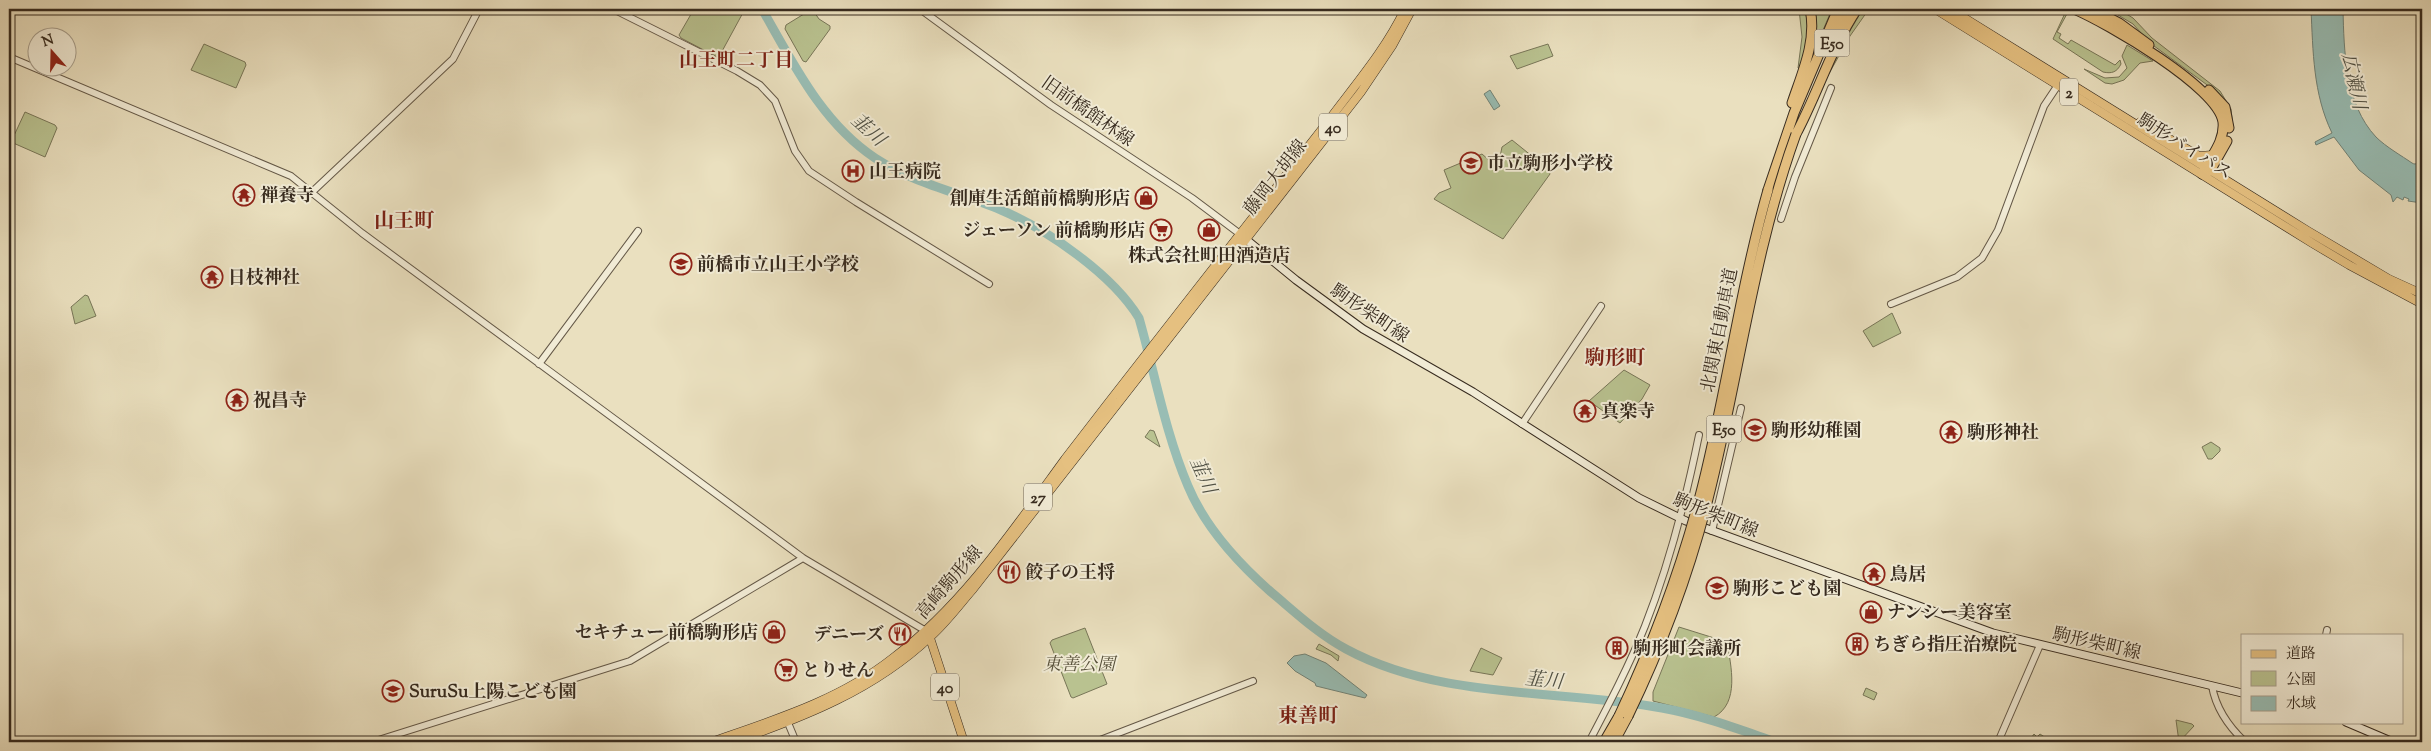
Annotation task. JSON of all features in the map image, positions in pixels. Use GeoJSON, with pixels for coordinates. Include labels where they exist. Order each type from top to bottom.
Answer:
{"type":"FeatureCollection","features":[{"type":"Feature","properties":{"kind":"highway"},"geometry":{"type":"LineString","coordinates":[[1810,9],[1812,77]]}},
{"type":"Feature","properties":{"kind":"highway","name":"北関東自動車道"},"geometry":{"type":"LineString","coordinates":[[1604,742],[1624,716],[1669,625],[1697,540],[1719,454],[1756,268],[1774,200],[1796,134],[1812,77],[1838,9]]}},
{"type":"Feature","properties":{"kind":"highway","name":"北関東自動車道"},"geometry":{"type":"LineString","coordinates":[[1614,742],[1661,620],[1689,538],[1710,452],[1748,266],[1768,190],[1772,164],[1812,77],[1848,9]]}},
{"type":"Feature","properties":{"kind":"highway"},"geometry":{"type":"LineString","coordinates":[[1812,77],[1838,42],[1857,9]]}},
{"type":"Feature","properties":{"kind":"highway"},"geometry":{"type":"LineString","coordinates":[[2074,9],[2150,52],[2208,95],[2216,106],[2223,122],[2221,139],[2206,171]]}},
{"type":"Feature","properties":{"kind":"highway"},"geometry":{"type":"LineString","coordinates":[[2092,9],[2132,32],[2192,76],[2223,104],[2228,120],[2228,135],[2224,148],[2206,171]]}},
{"type":"Feature","properties":{"kind":"main road","name":"藤岡大胡線"},"geometry":{"type":"LineString","coordinates":[[1243,237],[1386,44],[1405,9]]}},
{"type":"Feature","properties":{"kind":"main road","name":"藤岡大胡線"},"geometry":{"type":"LineString","coordinates":[[1243,237],[1361,92],[1392,46],[1412,9]]}},
{"type":"Feature","properties":{"kind":"main road","name":"駒形バイパス"},"geometry":{"type":"LineString","coordinates":[[1935,9],[2353,258],[2422,294]]}},
{"type":"Feature","properties":{"kind":"main road","name":"駒形バイパス"},"geometry":{"type":"LineString","coordinates":[[1950,9],[2060,82],[2119,114],[2349,266],[2422,304]]}},
{"type":"Feature","properties":{"kind":"main road"},"geometry":{"type":"LineString","coordinates":[[2119,114],[2161,132],[2199,156],[2206,158],[2212,155]]}},
{"type":"Feature","properties":{"kind":"main road","name":"高崎駒形線"},"geometry":{"type":"LineString","coordinates":[[928,634],[1017,524],[1143,358],[1243,237]]}},
{"type":"Feature","properties":{"kind":"main road","name":"高崎駒形線"},"geometry":{"type":"LineString","coordinates":[[733,742],[863,687],[897,664],[974,589],[1154,357],[1243,237]]}},
{"type":"Feature","properties":{"kind":"main road","name":"駒形柴町線"},"geometry":{"type":"LineString","coordinates":[[1243,237],[1296,280],[1363,329],[1473,392],[1639,498],[1679,517],[1933,613],[1993,633],[2241,693]]}},
{"type":"Feature","properties":{"kind":"main road","name":"40"},"geometry":{"type":"LineString","coordinates":[[928,634],[964,742]]}},
{"type":"Feature","properties":{"kind":"main road","name":"高崎駒形線"},"geometry":{"type":"LineString","coordinates":[[711,742],[787,719]]}},
{"type":"Feature","properties":{"kind":"main road"},"geometry":{"type":"LineString","coordinates":[[2351,724],[2393,742]]}},
{"type":"Feature","properties":{"kind":"street"},"geometry":{"type":"LineString","coordinates":[[311,193],[453,59],[479,9]]}},
{"type":"Feature","properties":{"kind":"street"},"geometry":{"type":"LineString","coordinates":[[613,9],[737,71],[760,85],[774,101],[795,151],[810,171],[842,193],[989,284]]}},
{"type":"Feature","properties":{"kind":"street","name":"旧前橋館林線"},"geometry":{"type":"LineString","coordinates":[[920,9],[1051,105],[1192,198],[1243,237]]}},
{"type":"Feature","properties":{"kind":"street"},"geometry":{"type":"LineString","coordinates":[[9,57],[291,176],[539,364],[803,558],[928,634]]}},
{"type":"Feature","properties":{"kind":"street"},"geometry":{"type":"LineString","coordinates":[[1891,304],[1957,277],[1982,258],[1998,230],[2044,106],[2060,82]]}},
{"type":"Feature","properties":{"kind":"street"},"geometry":{"type":"LineString","coordinates":[[1781,219],[1795,177],[1831,88]]}},
{"type":"Feature","properties":{"kind":"street"},"geometry":{"type":"LineString","coordinates":[[539,364],[638,232]]}},
{"type":"Feature","properties":{"kind":"street"},"geometry":{"type":"LineString","coordinates":[[1522,424],[1601,306]]}},
{"type":"Feature","properties":{"kind":"street"},"geometry":{"type":"LineString","coordinates":[[1712,531],[1741,408]]}},
{"type":"Feature","properties":{"kind":"street"},"geometry":{"type":"LineString","coordinates":[[1589,742],[1614,694],[1650,612],[1679,517],[1699,435]]}},
{"type":"Feature","properties":{"kind":"street"},"geometry":{"type":"LineString","coordinates":[[372,742],[630,661],[803,558]]}},
{"type":"Feature","properties":{"kind":"street"},"geometry":{"type":"LineString","coordinates":[[1998,742],[2040,645]]}},
{"type":"Feature","properties":{"kind":"street"},"geometry":{"type":"LineString","coordinates":[[1095,742],[1253,681]]}},
{"type":"Feature","properties":{"kind":"street"},"geometry":{"type":"LineString","coordinates":[[2212,686],[2217,706],[2228,725],[2245,742]]}},
{"type":"Feature","properties":{"kind":"street"},"geometry":{"type":"LineString","coordinates":[[787,719],[796,742]]}},
{"type":"Feature","properties":{"kind":"green space"},"geometry":{"type":"Polygon","coordinates":[[[694,9],[745,9],[720,55],[717,57],[681,38],[679,35],[694,9]]]}},
{"type":"Feature","properties":{"kind":"green space"},"geometry":{"type":"Polygon","coordinates":[[[812,9],[819,19],[830,26],[830,29],[806,62],[803,61],[785,29],[786,25],[812,9]]]}},
{"type":"Feature","properties":{"kind":"green space"},"geometry":{"type":"Polygon","coordinates":[[[1799,9],[1806,9],[1807,24],[1804,54],[1800,68],[1798,68],[1802,37],[1799,9]]]}},
{"type":"Feature","properties":{"kind":"green space"},"geometry":{"type":"Polygon","coordinates":[[[1813,9],[1832,9],[1812,56],[1813,9]]]}},
{"type":"Feature","properties":{"kind":"green space"},"geometry":{"type":"Polygon","coordinates":[[[1863,9],[1869,9],[1850,36],[1826,79],[1851,29],[1863,9]]]}},
{"type":"Feature","properties":{"kind":"green space"},"geometry":{"type":"Polygon","coordinates":[[[2108,9],[2118,9],[2133,18],[2152,38],[2220,91],[2231,109],[2233,127],[2214,90],[2150,43],[2133,24],[2108,9]]]}},
{"type":"Feature","properties":{"kind":"green space"},"geometry":{"type":"Polygon","coordinates":[[[2066,11],[2068,12],[2057,32],[2061,34],[2059,38],[2068,44],[2071,40],[2115,65],[2120,60],[2121,64],[2116,71],[2103,72],[2053,39],[2066,11]]]}},
{"type":"Feature","properties":{"kind":"green space"},"geometry":{"type":"Polygon","coordinates":[[[204,44],[245,62],[246,65],[236,88],[191,70],[204,44]]]}},
{"type":"Feature","properties":{"kind":"green space"},"geometry":{"type":"Polygon","coordinates":[[[1548,44],[1553,56],[1517,69],[1510,56],[1548,44]]]}},
{"type":"Feature","properties":{"kind":"green space"},"geometry":{"type":"Polygon","coordinates":[[[2127,45],[2153,61],[2140,63],[2124,80],[2112,84],[2105,83],[2084,69],[2105,78],[2119,77],[2127,68],[2122,56],[2127,45]]]}},
{"type":"Feature","properties":{"kind":"green space"},"geometry":{"type":"Polygon","coordinates":[[[25,112],[55,125],[57,128],[45,157],[11,142],[25,112]]]}},
{"type":"Feature","properties":{"kind":"green space"},"geometry":{"type":"Polygon","coordinates":[[[1512,140],[1548,169],[1550,174],[1503,239],[1434,199],[1439,193],[1451,188],[1444,170],[1482,154],[1490,161],[1500,157],[1502,147],[1512,140]]]}},
{"type":"Feature","properties":{"kind":"green space"},"geometry":{"type":"Polygon","coordinates":[[[85,295],[88,296],[96,316],[75,324],[71,307],[85,295]]]}},
{"type":"Feature","properties":{"kind":"green space"},"geometry":{"type":"Polygon","coordinates":[[[1892,313],[1901,333],[1873,347],[1863,331],[1892,313]]]}},
{"type":"Feature","properties":{"kind":"green space"},"geometry":{"type":"Polygon","coordinates":[[[1624,370],[1650,385],[1642,399],[1620,423],[1589,401],[1624,370]]]}},
{"type":"Feature","properties":{"kind":"green space"},"geometry":{"type":"Polygon","coordinates":[[[1150,430],[1154,431],[1160,447],[1145,437],[1150,430]]]}},
{"type":"Feature","properties":{"kind":"green space"},"geometry":{"type":"Polygon","coordinates":[[[2211,442],[2220,448],[2220,451],[2212,459],[2208,459],[2202,447],[2211,442]]]}},
{"type":"Feature","properties":{"kind":"green space"},"geometry":{"type":"Polygon","coordinates":[[[1679,627],[1727,642],[1732,673],[1731,693],[1728,703],[1714,717],[1653,701],[1653,692],[1679,627]]]}},
{"type":"Feature","properties":{"kind":"green space","name":"東善公園"},"geometry":{"type":"Polygon","coordinates":[[[1085,628],[1107,684],[1073,698],[1050,643],[1052,640],[1085,628]]]}},
{"type":"Feature","properties":{"kind":"green space"},"geometry":{"type":"Polygon","coordinates":[[[1319,644],[1339,656],[1338,661],[1331,655],[1316,649],[1319,644]]]}},
{"type":"Feature","properties":{"kind":"green space"},"geometry":{"type":"Polygon","coordinates":[[[1481,648],[1502,658],[1493,675],[1470,671],[1481,648]]]}},
{"type":"Feature","properties":{"kind":"green space"},"geometry":{"type":"Polygon","coordinates":[[[1866,688],[1877,693],[1874,700],[1863,695],[1866,688]]]}},
{"type":"Feature","properties":{"kind":"green space"},"geometry":{"type":"Polygon","coordinates":[[[2176,720],[2194,726],[2179,742],[2176,720]]]}},
{"type":"Feature","properties":{"kind":"green space"},"geometry":{"type":"Polygon","coordinates":[[[2034,734],[2037,737],[2040,734],[2052,742],[2029,741],[2034,734]]]}},
{"type":"Feature","properties":{"kind":"water"},"geometry":{"type":"Polygon","coordinates":[[[2311,9],[2343,9],[2348,76],[2358,109],[2366,124],[2380,141],[2412,163],[2422,163],[2422,203],[2408,201],[2409,199],[2404,197],[2403,200],[2397,197],[2393,202],[2391,195],[2359,170],[2334,137],[2316,145],[2315,142],[2332,133],[2321,103],[2315,72],[2311,9]]]}},
{"type":"Feature","properties":{"kind":"water"},"geometry":{"type":"Polygon","coordinates":[[[1490,90],[1500,106],[1494,110],[1484,94],[1490,90]]]}},
{"type":"Feature","properties":{"kind":"water"},"geometry":{"type":"Polygon","coordinates":[[[1305,654],[1326,663],[1367,695],[1365,698],[1316,686],[1315,683],[1295,671],[1287,663],[1294,656],[1305,654]]]}},
{"type":"Feature","properties":{"kind":"waterway","name":"韮川"},"geometry":{"type":"LineString","coordinates":[[762,9],[810,91],[839,128],[856,144],[875,158],[906,175],[1001,210],[1039,229],[1078,255],[1113,285],[1139,318],[1173,445],[1188,486],[1204,516],[1224,544],[1246,569],[1326,637],[1346,649],[1382,665],[1420,677],[1460,685],[1662,708],[1705,718],[1776,742]]}},
{"type":"Feature","properties":{"kind":"place","name":"市立駒形小学校"},"geometry":{"type":"Point","coordinates":[1471,163]}},
{"type":"Feature","properties":{"kind":"place","name":"山王病院"},"geometry":{"type":"Point","coordinates":[853,171]}},
{"type":"Feature","properties":{"kind":"place","name":"禅養寺"},"geometry":{"type":"Point","coordinates":[244,195]}},
{"type":"Feature","properties":{"kind":"place","name":"創庫生活館前橋駒形店"},"geometry":{"type":"Point","coordinates":[1146,198]}},
{"type":"Feature","properties":{"kind":"place","name":"ジェーソン 前橋駒形店"},"geometry":{"type":"Point","coordinates":[1161,230]}},
{"type":"Feature","properties":{"kind":"place","name":"株式会社町田酒造店"},"geometry":{"type":"Point","coordinates":[1209,230]}},
{"type":"Feature","properties":{"kind":"place","name":"前橋市立山王小学校"},"geometry":{"type":"Point","coordinates":[681,264]}},
{"type":"Feature","properties":{"kind":"place","name":"日枝神社"},"geometry":{"type":"Point","coordinates":[212,277]}},
{"type":"Feature","properties":{"kind":"place","name":"祝昌寺"},"geometry":{"type":"Point","coordinates":[237,400]}},
{"type":"Feature","properties":{"kind":"place","name":"真楽寺"},"geometry":{"type":"Point","coordinates":[1585,411]}},
{"type":"Feature","properties":{"kind":"place","name":"駒形幼稚園"},"geometry":{"type":"Point","coordinates":[1755,430]}},
{"type":"Feature","properties":{"kind":"place","name":"駒形神社"},"geometry":{"type":"Point","coordinates":[1951,432]}},
{"type":"Feature","properties":{"kind":"place","name":"餃子の王将"},"geometry":{"type":"Point","coordinates":[1009,572]}},
{"type":"Feature","properties":{"kind":"place","name":"鳥居"},"geometry":{"type":"Point","coordinates":[1874,574]}},
{"type":"Feature","properties":{"kind":"place","name":"駒形こども園"},"geometry":{"type":"Point","coordinates":[1717,588]}},
{"type":"Feature","properties":{"kind":"place","name":"ナンシー美容室"},"geometry":{"type":"Point","coordinates":[1871,612]}},
{"type":"Feature","properties":{"kind":"place","name":"セキチュー 前橋駒形店"},"geometry":{"type":"Point","coordinates":[774,632]}},
{"type":"Feature","properties":{"kind":"place","name":"デニーズ"},"geometry":{"type":"Point","coordinates":[900,634]}},
{"type":"Feature","properties":{"kind":"place","name":"ちぎら指圧治療院"},"geometry":{"type":"Point","coordinates":[1857,644]}},
{"type":"Feature","properties":{"kind":"place","name":"駒形町会議所"},"geometry":{"type":"Point","coordinates":[1617,648]}},
{"type":"Feature","properties":{"kind":"place","name":"とりせん"},"geometry":{"type":"Point","coordinates":[786,670]}},
{"type":"Feature","properties":{"kind":"place","name":"SuruSu上陽こども園"},"geometry":{"type":"Point","coordinates":[393,691]}},
{"type":"Feature","properties":{"kind":"district","name":"山王町二丁目"},"geometry":{"type":"Point","coordinates":[736,59]}},
{"type":"Feature","properties":{"kind":"district","name":"山王町"},"geometry":{"type":"Point","coordinates":[404,220]}},
{"type":"Feature","properties":{"kind":"district","name":"駒形町"},"geometry":{"type":"Point","coordinates":[1615,357]}},
{"type":"Feature","properties":{"kind":"district","name":"東善町"},"geometry":{"type":"Point","coordinates":[1308,715]}},
{"type":"Feature","properties":{"kind":"water label","name":"広瀬川"},"geometry":{"type":"Point","coordinates":[2355,81]}}]}
